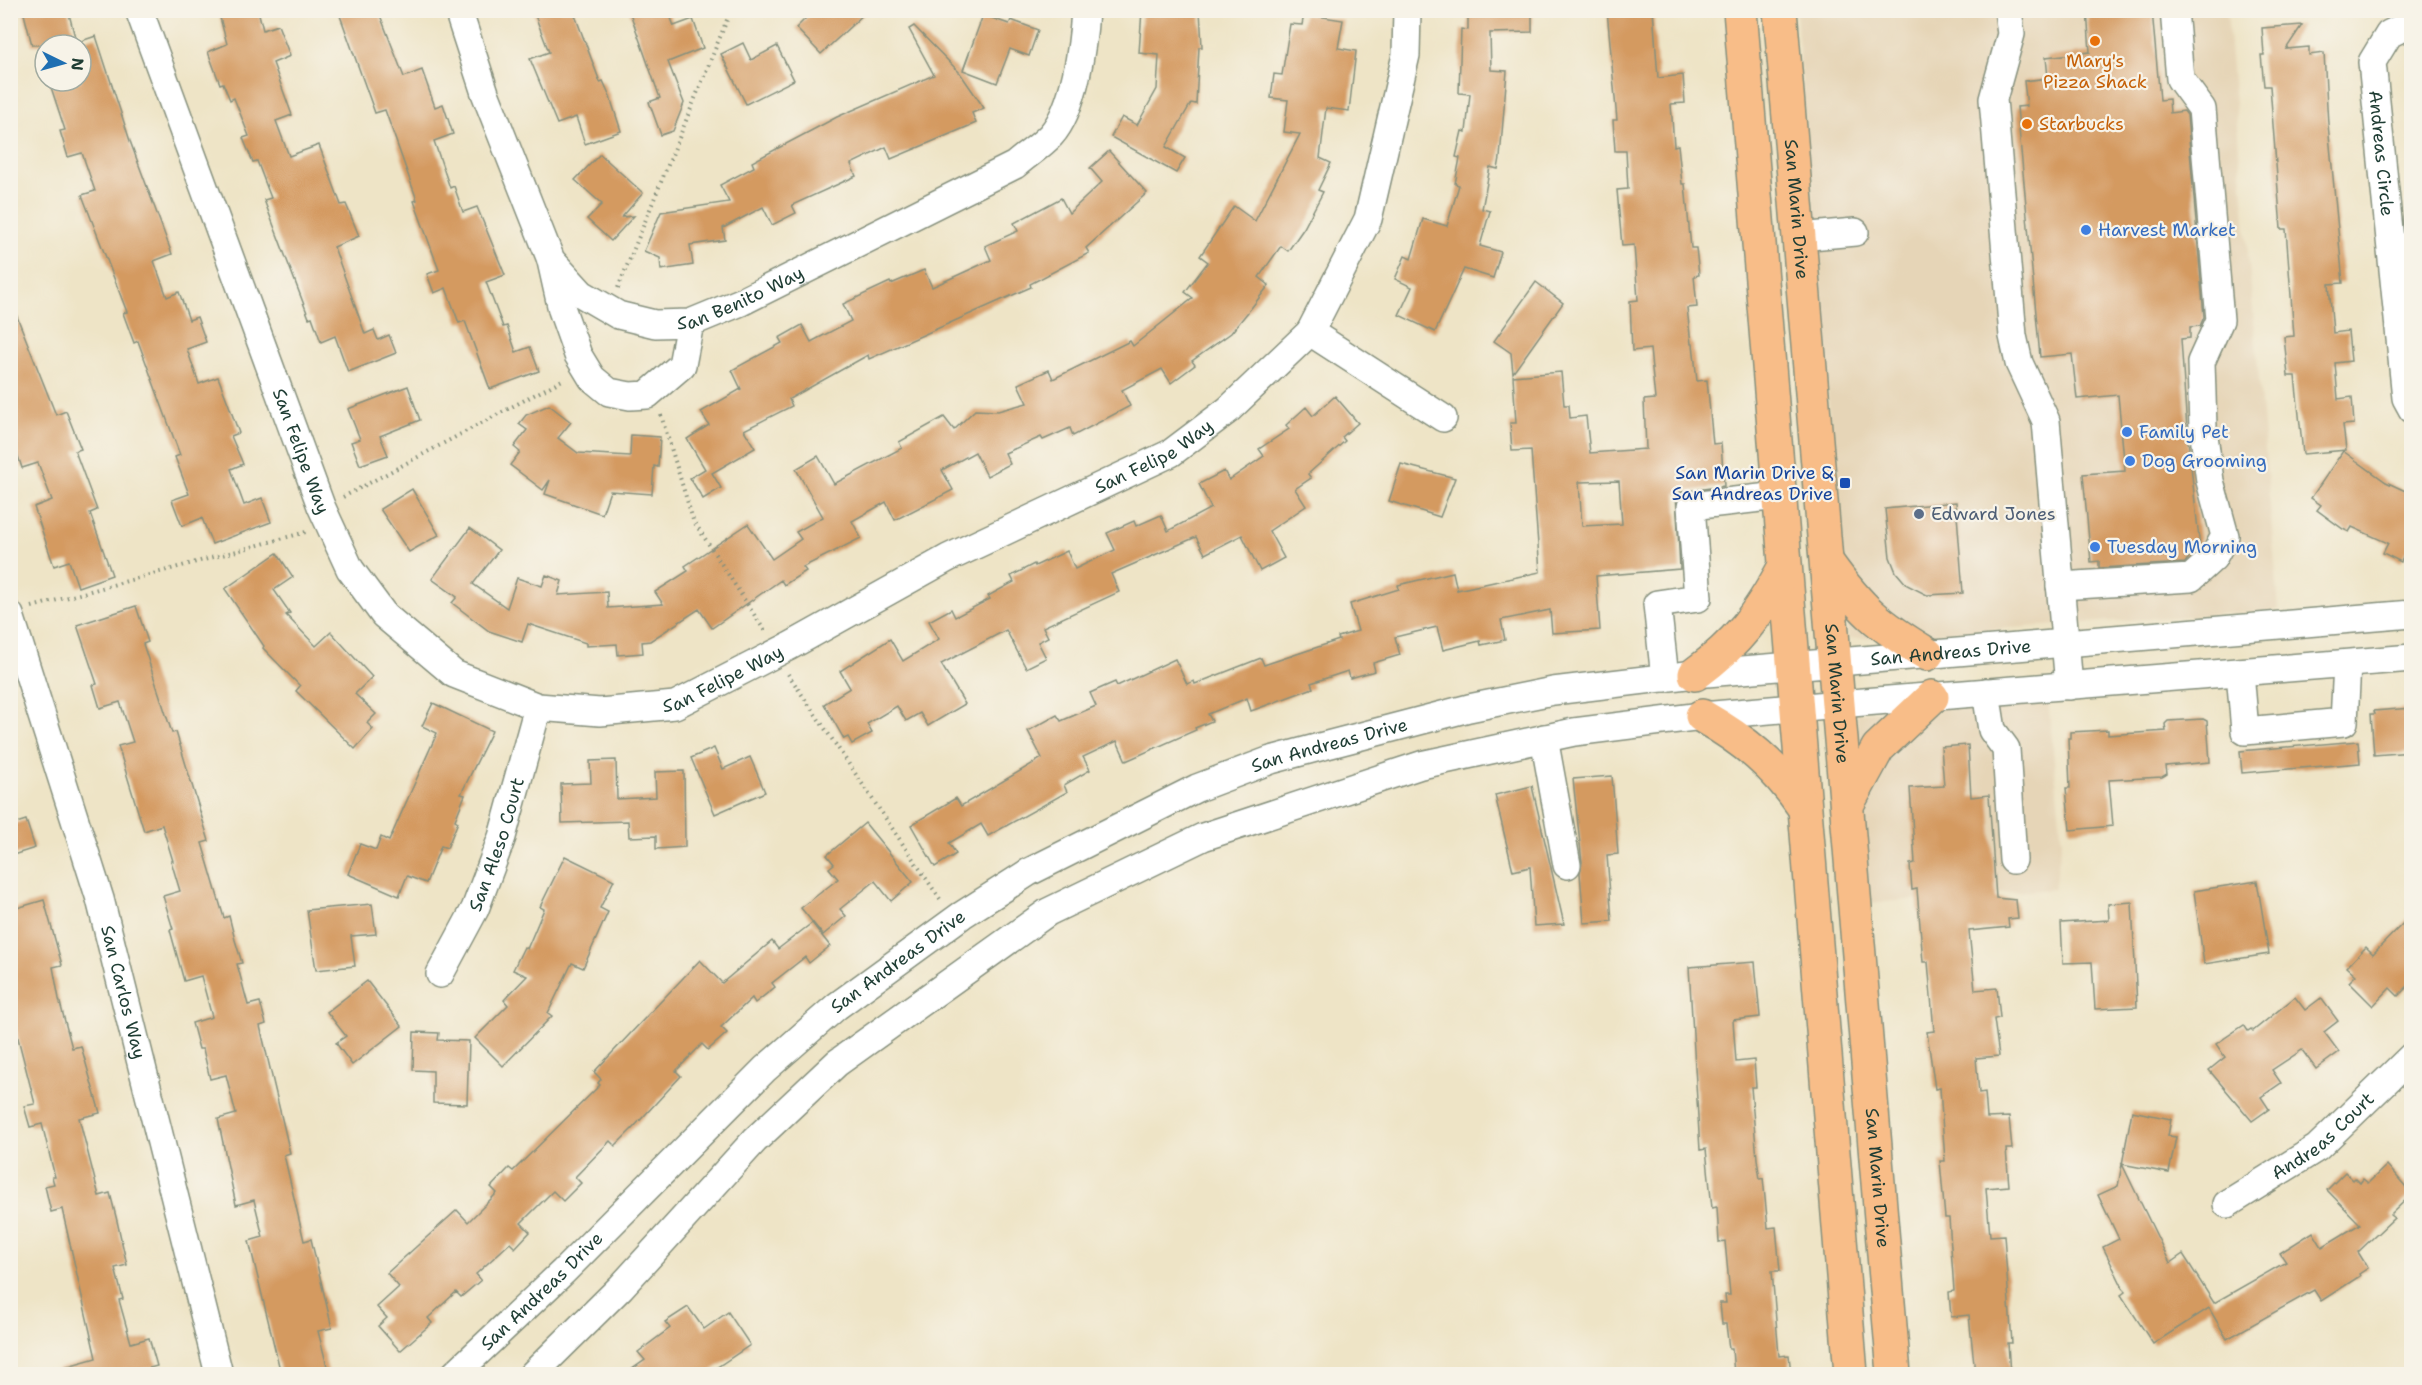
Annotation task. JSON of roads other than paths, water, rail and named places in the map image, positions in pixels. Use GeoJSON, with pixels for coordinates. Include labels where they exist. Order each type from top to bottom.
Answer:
{"type":"FeatureCollection","features":[{"type":"Feature","properties":{"kind":"main road"},"geometry":{"type":"LineString","coordinates":[[1740,10],[1851,1374]]}},
{"type":"Feature","properties":{"kind":"main road","name":"San Marin Drive"},"geometry":{"type":"LineString","coordinates":[[1780,10],[1894,1374]]}},
{"type":"Feature","properties":{"kind":"main road"},"geometry":{"type":"LineString","coordinates":[[1828,563],[1868,614],[1885,628],[1927,654]]}},
{"type":"Feature","properties":{"kind":"main road"},"geometry":{"type":"LineString","coordinates":[[1680,676],[1742,635],[1759,612],[1784,568]]}},
{"type":"Feature","properties":{"kind":"main road"},"geometry":{"type":"LineString","coordinates":[[1848,804],[1878,748],[1932,697]]}},
{"type":"Feature","properties":{"kind":"main road"},"geometry":{"type":"LineString","coordinates":[[1702,716],[1756,750],[1785,779],[1803,806]]}},
{"type":"Feature","properties":{"kind":"street","name":"San Felipe Way"},"geometry":{"type":"LineString","coordinates":[[139,10],[321,506],[350,569],[384,615],[454,674],[538,707],[600,712],[675,705],[790,646],[948,558],[1171,453],[1228,410],[1310,332],[1368,219],[1407,55],[1407,10]]}},
{"type":"Feature","properties":{"kind":"street","name":"San Benito Way"},"geometry":{"type":"LineString","coordinates":[[458,10],[485,93],[550,260],[582,294],[618,315],[655,324],[690,322],[751,297],[1015,165],[1052,134],[1066,106],[1083,41],[1085,10]]}},
{"type":"Feature","properties":{"kind":"street"},"geometry":{"type":"LineString","coordinates":[[2008,10],[2011,34],[1993,99],[2010,302],[2019,363],[2046,422],[2069,686]]}},
{"type":"Feature","properties":{"kind":"street"},"geometry":{"type":"LineString","coordinates":[[2060,586],[2191,578],[2213,558],[2225,536],[2210,482],[2203,428],[2201,362],[2220,320],[2202,109],[2180,79],[2174,10]]}},
{"type":"Feature","properties":{"kind":"street","name":"Andreas Circle"},"geometry":{"type":"LineString","coordinates":[[2412,23],[2389,34],[2372,62],[2406,398],[2412,409]]}},
{"type":"Feature","properties":{"kind":"street"},"geometry":{"type":"LineString","coordinates":[[1799,237],[1855,232]]}},
{"type":"Feature","properties":{"kind":"street"},"geometry":{"type":"LineString","coordinates":[[550,260],[562,310],[578,355],[592,378],[609,392],[630,396],[646,395],[682,365],[690,322]]}},
{"type":"Feature","properties":{"kind":"street"},"geometry":{"type":"LineString","coordinates":[[1310,332],[1443,418]]}},
{"type":"Feature","properties":{"kind":"street"},"geometry":{"type":"LineString","coordinates":[[1680,676],[1657,604],[1698,598],[1691,506],[1779,496]]}},
{"type":"Feature","properties":{"kind":"street","name":"San Carlos Way"},"geometry":{"type":"LineString","coordinates":[[21,611],[100,899],[219,1374]]}},
{"type":"Feature","properties":{"kind":"street","name":"San Andreas Drive"},"geometry":{"type":"LineString","coordinates":[[455,1374],[563,1272],[765,1069],[837,1006],[892,965],[1029,872],[1197,788],[1271,760],[1468,708],[1553,691],[1680,676],[2064,641],[2412,614]]}},
{"type":"Feature","properties":{"kind":"street"},"geometry":{"type":"LineString","coordinates":[[532,1374],[613,1295],[755,1140],[837,1063],[1048,912],[1203,837],[1421,765],[1574,732],[1702,716],[2412,658]]}},
{"type":"Feature","properties":{"kind":"street"},"geometry":{"type":"LineString","coordinates":[[2240,672],[2245,731],[2344,722],[2347,663]]}},
{"type":"Feature","properties":{"kind":"street"},"geometry":{"type":"LineString","coordinates":[[1986,692],[1992,730],[2006,749],[2013,860]]}},
{"type":"Feature","properties":{"kind":"street","name":"San Aleso Court"},"geometry":{"type":"LineString","coordinates":[[440,974],[475,909],[502,837],[538,707]]}},
{"type":"Feature","properties":{"kind":"street"},"geometry":{"type":"LineString","coordinates":[[1544,738],[1567,865]]}},
{"type":"Feature","properties":{"kind":"street","name":"Andreas Court"},"geometry":{"type":"LineString","coordinates":[[2227,1204],[2316,1148],[2412,1056]]}},
{"type":"Feature","properties":{"kind":"place","name":"Mary's Pizza Shack"},"geometry":{"type":"Point","coordinates":[2095,41]}},
{"type":"Feature","properties":{"kind":"place","name":"Starbucks"},"geometry":{"type":"Point","coordinates":[2027,124]}},
{"type":"Feature","properties":{"kind":"place","name":"Harvest Market"},"geometry":{"type":"Point","coordinates":[2086,230]}},
{"type":"Feature","properties":{"kind":"place","name":"Family Pet"},"geometry":{"type":"Point","coordinates":[2127,432]}},
{"type":"Feature","properties":{"kind":"place","name":"Dog Grooming"},"geometry":{"type":"Point","coordinates":[2130,461]}},
{"type":"Feature","properties":{"kind":"place","name":"San Marin Drive & San Andreas Drive"},"geometry":{"type":"Point","coordinates":[1845,483]}},
{"type":"Feature","properties":{"kind":"place","name":"Edward Jones"},"geometry":{"type":"Point","coordinates":[1919,514]}},
{"type":"Feature","properties":{"kind":"place","name":"Tuesday Morning"},"geometry":{"type":"Point","coordinates":[2095,547]}}]}
